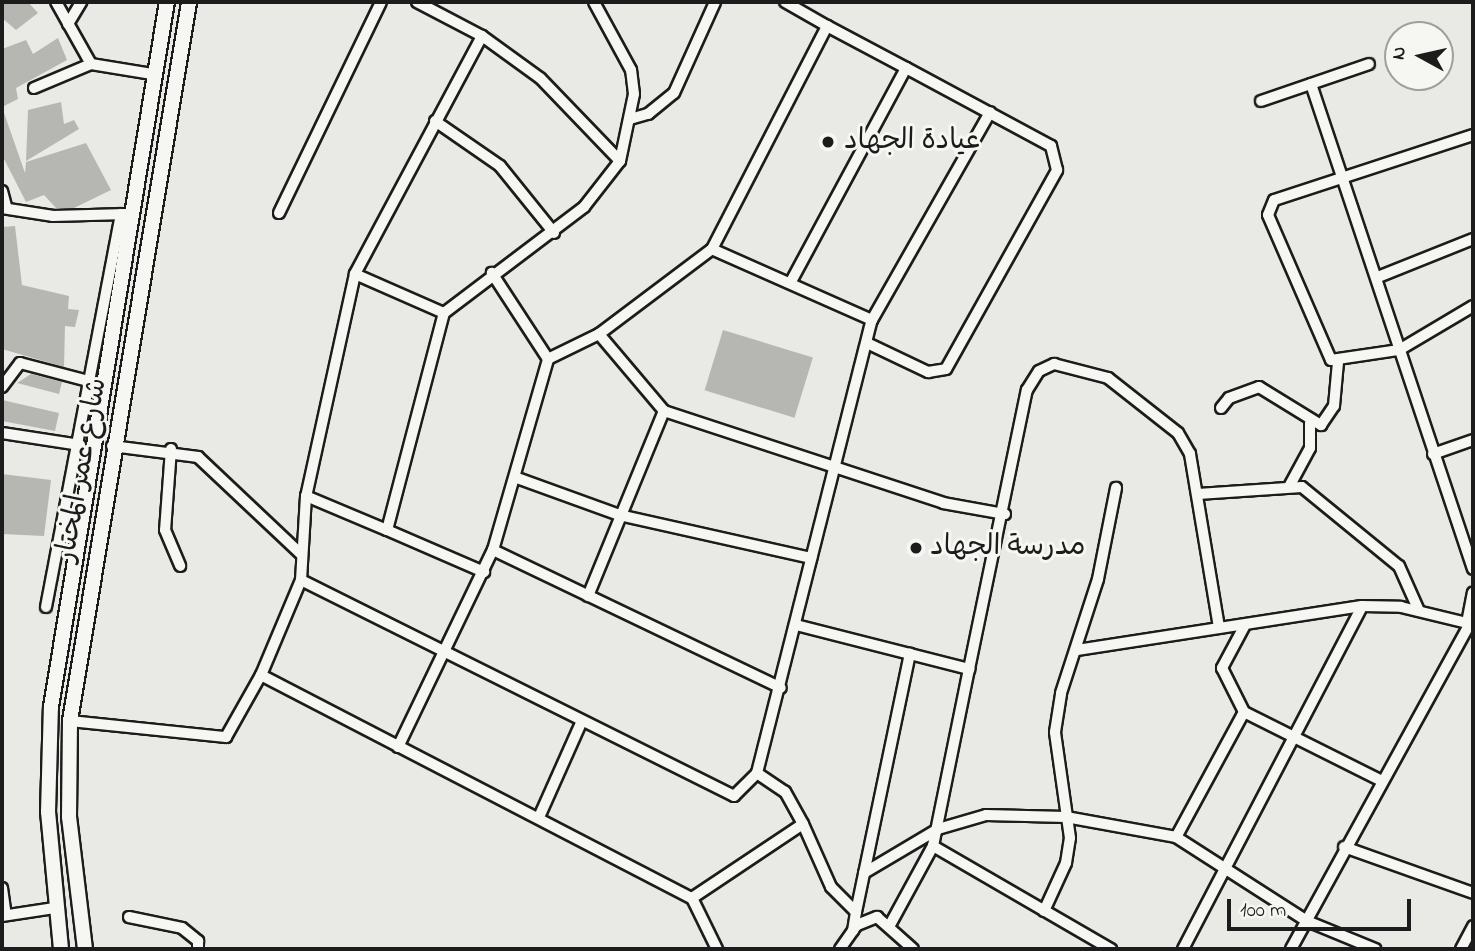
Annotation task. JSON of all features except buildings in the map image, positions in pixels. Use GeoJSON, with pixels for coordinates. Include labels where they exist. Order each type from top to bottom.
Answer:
{"type":"FeatureCollection","features":[{"type":"Feature","properties":{"kind":"street"},"geometry":{"type":"LineString","coordinates":[[56,2],[91,64]]}},
{"type":"Feature","properties":{"kind":"street"},"geometry":{"type":"LineString","coordinates":[[68,24],[81,2]]}},
{"type":"Feature","properties":{"kind":"street","name":"شارع عمر المختار"},"geometry":{"type":"LineString","coordinates":[[61,949],[54,908],[51,708],[96,383],[125,214],[167,2]]}},
{"type":"Feature","properties":{"kind":"street","name":"شارع عمر المختار"},"geometry":{"type":"LineString","coordinates":[[85,949],[69,817],[70,721],[111,446],[189,2]]}},
{"type":"Feature","properties":{"kind":"street"},"geometry":{"type":"LineString","coordinates":[[279,213],[381,2]]}},
{"type":"Feature","properties":{"kind":"street"},"geometry":{"type":"LineString","coordinates":[[418,2],[482,36],[540,78],[620,161]]}},
{"type":"Feature","properties":{"kind":"street"},"geometry":{"type":"LineString","coordinates":[[630,119],[648,114],[674,93],[715,2]]}},
{"type":"Feature","properties":{"kind":"street"},"geometry":{"type":"LineString","coordinates":[[785,2],[1051,146],[1058,158],[1052,187],[946,369],[929,372],[867,343]]}},
{"type":"Feature","properties":{"kind":"street"},"geometry":{"type":"LineString","coordinates":[[387,530],[444,313],[492,273],[554,233],[584,207],[620,161],[630,119],[631,70],[600,3]]}},
{"type":"Feature","properties":{"kind":"street"},"geometry":{"type":"LineString","coordinates":[[548,359],[599,334],[712,249],[827,26]]}},
{"type":"Feature","properties":{"kind":"street"},"geometry":{"type":"LineString","coordinates":[[70,721],[226,737],[261,675],[301,580],[306,496],[355,274],[482,36]]}},
{"type":"Feature","properties":{"kind":"street"},"geometry":{"type":"LineString","coordinates":[[34,88],[91,64],[152,74]]}},
{"type":"Feature","properties":{"kind":"street"},"geometry":{"type":"LineString","coordinates":[[1261,101],[1369,64]]}},
{"type":"Feature","properties":{"kind":"street"},"geometry":{"type":"LineString","coordinates":[[790,283],[906,68]]}},
{"type":"Feature","properties":{"kind":"street"},"geometry":{"type":"LineString","coordinates":[[1311,84],[1378,277],[1433,454],[1473,569]]}},
{"type":"Feature","properties":{"kind":"street"},"geometry":{"type":"LineString","coordinates":[[301,580],[442,654],[734,796],[757,774],[782,688],[811,558],[872,320],[990,112]]}},
{"type":"Feature","properties":{"kind":"street"},"geometry":{"type":"LineString","coordinates":[[435,121],[500,166],[554,233]]}},
{"type":"Feature","properties":{"kind":"street"},"geometry":{"type":"LineString","coordinates":[[1473,135],[1274,200],[1268,215],[1323,354],[1338,362],[1399,349],[1473,306]]}},
{"type":"Feature","properties":{"kind":"street"},"geometry":{"type":"LineString","coordinates":[[2,191],[4,207],[53,216],[125,214]]}},
{"type":"Feature","properties":{"kind":"street"},"geometry":{"type":"LineString","coordinates":[[1378,277],[1473,239]]}},
{"type":"Feature","properties":{"kind":"street"},"geometry":{"type":"LineString","coordinates":[[712,249],[872,320]]}},
{"type":"Feature","properties":{"kind":"street"},"geometry":{"type":"LineString","coordinates":[[398,747],[493,550],[517,478],[548,359],[492,273]]}},
{"type":"Feature","properties":{"kind":"street"},"geometry":{"type":"LineString","coordinates":[[355,274],[444,313]]}},
{"type":"Feature","properties":{"kind":"street"},"geometry":{"type":"LineString","coordinates":[[599,334],[664,411],[943,503],[1005,514]]}},
{"type":"Feature","properties":{"kind":"street"},"geometry":{"type":"LineString","coordinates":[[1221,408],[1229,398],[1259,387],[1310,423],[1329,419],[1338,362]]}},
{"type":"Feature","properties":{"kind":"street"},"geometry":{"type":"LineString","coordinates":[[2,387],[20,363],[121,388]]}},
{"type":"Feature","properties":{"kind":"street"},"geometry":{"type":"LineString","coordinates":[[891,923],[933,846],[938,830],[1005,514],[1027,390],[1039,371],[1055,364],[1108,378],[1178,433],[1198,494],[1219,628]]}},
{"type":"Feature","properties":{"kind":"street"},"geometry":{"type":"LineString","coordinates":[[46,607],[80,445],[96,383]]}},
{"type":"Feature","properties":{"kind":"street"},"geometry":{"type":"LineString","coordinates":[[588,596],[619,515],[664,411]]}},
{"type":"Feature","properties":{"kind":"street"},"geometry":{"type":"LineString","coordinates":[[1290,485],[1310,447],[1310,423]]}},
{"type":"Feature","properties":{"kind":"street"},"geometry":{"type":"LineString","coordinates":[[2,433],[80,445]]}},
{"type":"Feature","properties":{"kind":"street"},"geometry":{"type":"LineString","coordinates":[[1433,454],[1473,440]]}},
{"type":"Feature","properties":{"kind":"street"},"geometry":{"type":"LineString","coordinates":[[111,446],[171,449],[211,465],[302,555]]}},
{"type":"Feature","properties":{"kind":"street"},"geometry":{"type":"LineString","coordinates":[[171,449],[164,530],[180,566]]}},
{"type":"Feature","properties":{"kind":"street"},"geometry":{"type":"LineString","coordinates":[[517,478],[619,515],[811,558]]}},
{"type":"Feature","properties":{"kind":"street"},"geometry":{"type":"LineString","coordinates":[[1198,494],[1290,485],[1312,493],[1399,566],[1419,611]]}},
{"type":"Feature","properties":{"kind":"street"},"geometry":{"type":"LineString","coordinates":[[1044,911],[1066,863],[1066,817],[1055,732],[1116,488]]}},
{"type":"Feature","properties":{"kind":"street"},"geometry":{"type":"LineString","coordinates":[[306,496],[484,572]]}},
{"type":"Feature","properties":{"kind":"street"},"geometry":{"type":"LineString","coordinates":[[493,550],[782,688]]}},
{"type":"Feature","properties":{"kind":"street"},"geometry":{"type":"LineString","coordinates":[[1292,949],[1380,779],[1470,624],[1473,593]]}},
{"type":"Feature","properties":{"kind":"street"},"geometry":{"type":"LineString","coordinates":[[1183,949],[1226,872],[1293,733],[1362,607]]}},
{"type":"Feature","properties":{"kind":"street"},"geometry":{"type":"LineString","coordinates":[[1077,650],[1362,607],[1419,611],[1470,624]]}},
{"type":"Feature","properties":{"kind":"street"},"geometry":{"type":"LineString","coordinates":[[796,625],[970,669]]}},
{"type":"Feature","properties":{"kind":"street"},"geometry":{"type":"LineString","coordinates":[[1245,625],[1222,668],[1244,712],[1293,733],[1380,779]]}},
{"type":"Feature","properties":{"kind":"street"},"geometry":{"type":"LineString","coordinates":[[853,931],[910,654]]}},
{"type":"Feature","properties":{"kind":"street"},"geometry":{"type":"LineString","coordinates":[[261,675],[398,747],[540,815],[692,898],[718,949]]}},
{"type":"Feature","properties":{"kind":"street"},"geometry":{"type":"LineString","coordinates":[[1176,838],[1244,712]]}},
{"type":"Feature","properties":{"kind":"street"},"geometry":{"type":"LineString","coordinates":[[540,815],[581,723]]}},
{"type":"Feature","properties":{"kind":"street"},"geometry":{"type":"LineString","coordinates":[[757,774],[785,792],[803,824],[831,887],[856,912]]}},
{"type":"Feature","properties":{"kind":"street"},"geometry":{"type":"LineString","coordinates":[[864,873],[938,830],[1020,811],[1066,817],[1176,838],[1307,921],[1375,949]]}},
{"type":"Feature","properties":{"kind":"street"},"geometry":{"type":"LineString","coordinates":[[692,898],[803,824]]}},
{"type":"Feature","properties":{"kind":"street"},"geometry":{"type":"LineString","coordinates":[[933,846],[1111,949]]}},
{"type":"Feature","properties":{"kind":"street"},"geometry":{"type":"LineString","coordinates":[[1344,848],[1473,893]]}},
{"type":"Feature","properties":{"kind":"street"},"geometry":{"type":"LineString","coordinates":[[2,888],[4,915],[54,908]]}},
{"type":"Feature","properties":{"kind":"street"},"geometry":{"type":"LineString","coordinates":[[130,917],[182,928],[198,941],[198,949]]}},
{"type":"Feature","properties":{"kind":"street"},"geometry":{"type":"LineString","coordinates":[[840,949],[853,931],[870,917],[891,923],[914,949]]}},
{"type":"Feature","properties":{"kind":"street"},"geometry":{"type":"LineString","coordinates":[[1461,949],[1473,926]]}},
{"type":"Feature","properties":{"kind":"place","name":"عيادة الجهاد"},"geometry":{"type":"Point","coordinates":[828,142]}},
{"type":"Feature","properties":{"kind":"place","name":"مدرسة الجهاد"},"geometry":{"type":"Point","coordinates":[916,548]}}]}
